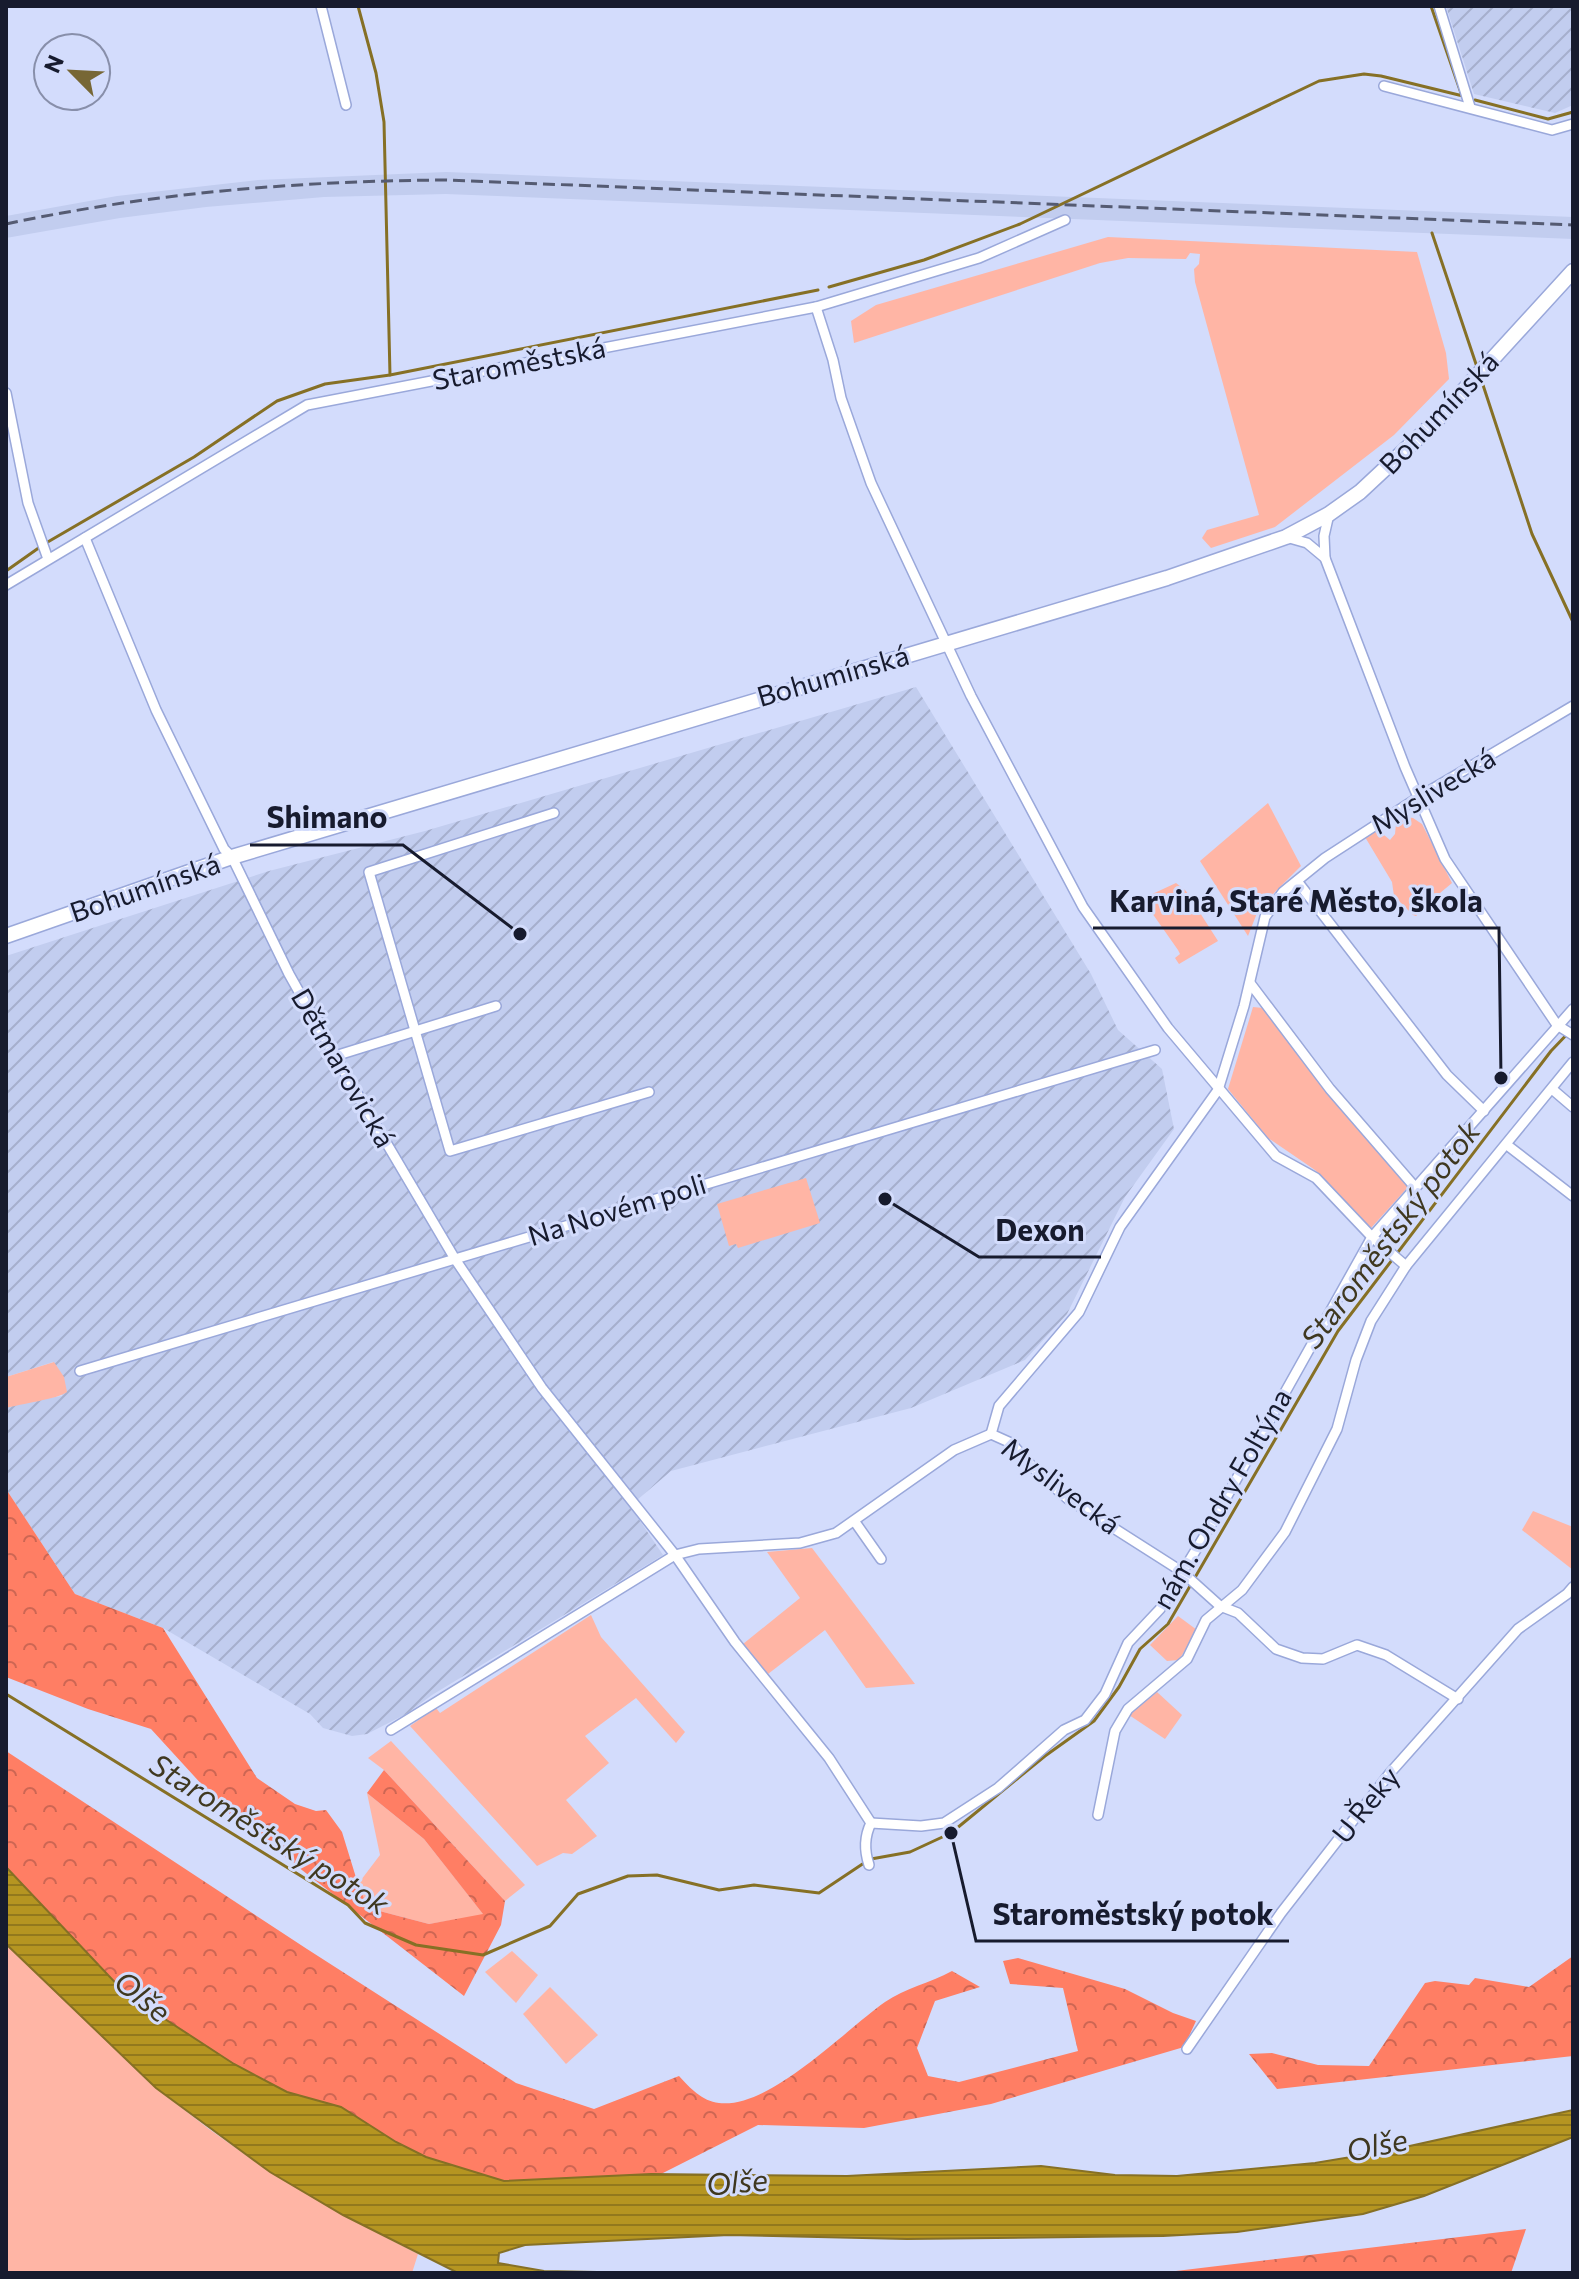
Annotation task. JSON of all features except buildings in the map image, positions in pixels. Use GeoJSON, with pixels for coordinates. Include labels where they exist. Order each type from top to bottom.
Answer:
{"type":"FeatureCollection","features":[{"type":"Feature","properties":{"kind":"main road","name":"Bohumínská"},"geometry":{"type":"LineString","coordinates":[[6,936],[232,857],[1167,578],[1286,537],[1329,514],[1406,452],[1573,271]]}},
{"type":"Feature","properties":{"kind":"street"},"geometry":{"type":"LineString","coordinates":[[321,6],[346,105]]}},
{"type":"Feature","properties":{"kind":"street"},"geometry":{"type":"LineString","coordinates":[[1439,6],[1470,107]]}},
{"type":"Feature","properties":{"kind":"street"},"geometry":{"type":"LineString","coordinates":[[1384,86],[1552,130],[1573,124]]}},
{"type":"Feature","properties":{"kind":"street","name":"Staroměstská"},"geometry":{"type":"LineString","coordinates":[[6,585],[46,555],[85,538],[307,405],[816,307],[979,258],[1065,220]]}},
{"type":"Feature","properties":{"kind":"street"},"geometry":{"type":"LineString","coordinates":[[816,307],[841,398],[871,483],[971,696],[1083,907],[1168,1028],[1276,1156],[1316,1178],[1372,1237],[1399,1260]]}},
{"type":"Feature","properties":{"kind":"street"},"geometry":{"type":"LineString","coordinates":[[6,393],[28,503],[46,555]]}},
{"type":"Feature","properties":{"kind":"street"},"geometry":{"type":"LineString","coordinates":[[1329,514],[1324,536],[1325,558],[1445,859],[1557,1025],[1571,1033]]}},
{"type":"Feature","properties":{"kind":"street"},"geometry":{"type":"LineString","coordinates":[[1286,537],[1307,543],[1325,558]]}},
{"type":"Feature","properties":{"kind":"street","name":"Dětmarovická"},"geometry":{"type":"LineString","coordinates":[[85,538],[156,710],[224,849],[232,857],[289,974],[335,1056],[455,1259],[542,1388],[675,1555]]}},
{"type":"Feature","properties":{"kind":"street","name":"Myslivecká"},"geometry":{"type":"LineString","coordinates":[[991,1434],[999,1406],[1079,1312],[1120,1227],[1218,1090],[1250,983],[1265,917],[1283,892],[1325,858],[1419,797],[1573,706]]}},
{"type":"Feature","properties":{"kind":"street"},"geometry":{"type":"LineString","coordinates":[[554,813],[369,872],[450,1151],[649,1092]]}},
{"type":"Feature","properties":{"kind":"street"},"geometry":{"type":"LineString","coordinates":[[1297,881],[1447,1075],[1484,1111]]}},
{"type":"Feature","properties":{"kind":"street"},"geometry":{"type":"LineString","coordinates":[[1250,983],[1330,1089],[1414,1186]]}},
{"type":"Feature","properties":{"kind":"street"},"geometry":{"type":"LineString","coordinates":[[335,1056],[496,1006]]}},
{"type":"Feature","properties":{"kind":"street","name":"nám. Ondry Foltýna"},"geometry":{"type":"LineString","coordinates":[[871,1823],[921,1826],[944,1823],[998,1788],[1064,1730],[1085,1720],[1105,1694],[1128,1643],[1188,1577],[1266,1422],[1372,1237],[1573,1009]]}},
{"type":"Feature","properties":{"kind":"street","name":"Na Novém poli"},"geometry":{"type":"LineString","coordinates":[[80,1371],[1155,1050]]}},
{"type":"Feature","properties":{"kind":"street","name":"nám. Ondry Foltýna"},"geometry":{"type":"LineString","coordinates":[[1098,1815],[1115,1731],[1128,1709],[1187,1659],[1206,1620],[1242,1590],[1285,1532],[1337,1429],[1356,1360],[1399,1260],[1507,1145],[1573,1062]]}},
{"type":"Feature","properties":{"kind":"street"},"geometry":{"type":"LineString","coordinates":[[1552,1089],[1573,1107]]}},
{"type":"Feature","properties":{"kind":"street"},"geometry":{"type":"LineString","coordinates":[[1507,1145],[1573,1196]]}},
{"type":"Feature","properties":{"kind":"street","name":"Myslivecká"},"geometry":{"type":"LineString","coordinates":[[391,1730],[675,1555],[699,1549],[800,1543],[836,1533],[954,1450],[991,1434],[1011,1443],[1037,1472],[1068,1499],[1188,1577],[1220,1606],[1238,1613],[1276,1649],[1302,1658],[1323,1659],[1357,1645],[1386,1655],[1458,1699]]}},
{"type":"Feature","properties":{"kind":"street"},"geometry":{"type":"LineString","coordinates":[[855,1522],[881,1559]]}},
{"type":"Feature","properties":{"kind":"street"},"geometry":{"type":"LineString","coordinates":[[675,1555],[735,1642],[829,1758],[871,1823],[865,1834],[867,1860]]}},
{"type":"Feature","properties":{"kind":"street","name":"U Řeky"},"geometry":{"type":"LineString","coordinates":[[1187,2049],[1290,1901],[1390,1773],[1518,1629],[1573,1587]]}},
{"type":"Feature","properties":{"kind":"shaded area"},"geometry":{"type":"Polygon","coordinates":[[[1446,6],[1573,6],[1573,105],[1555,113],[1474,94],[1446,6]]]}},
{"type":"Feature","properties":{"kind":"shaded area"},"geometry":{"type":"Polygon","coordinates":[[[446,172],[1573,217],[1573,239],[446,194],[324,197],[206,207],[6,238],[6,216],[117,196],[258,180],[446,172]]]}},
{"type":"Feature","properties":{"kind":"shaded area"},"geometry":{"type":"Polygon","coordinates":[[[1108,237],[1417,252],[1446,353],[1449,379],[1394,435],[1275,527],[1211,548],[1202,538],[1207,530],[1259,515],[1195,282],[1194,269],[1199,264],[1200,254],[1190,253],[1186,259],[1128,258],[1100,263],[854,343],[851,321],[876,305],[1108,237]]]}},
{"type":"Feature","properties":{"kind":"shaded area"},"geometry":{"type":"Polygon","coordinates":[[[916,687],[1091,974],[1118,1030],[1162,1069],[1174,1129],[1125,1197],[1067,1314],[1025,1360],[911,1408],[671,1471],[630,1506],[663,1555],[432,1695],[408,1713],[367,1734],[352,1736],[323,1728],[310,1714],[163,1628],[75,1594],[6,1489],[6,1408],[62,1396],[53,1362],[6,1377],[6,956],[269,871],[425,831],[916,687]]]}},
{"type":"Feature","properties":{"kind":"shaded area"},"geometry":{"type":"Polygon","coordinates":[[[1268,803],[1301,866],[1259,908],[1248,936],[1200,861],[1268,803]]]}},
{"type":"Feature","properties":{"kind":"shaded area"},"geometry":{"type":"Polygon","coordinates":[[[1405,817],[1422,824],[1452,883],[1440,893],[1439,899],[1416,916],[1394,896],[1392,882],[1365,837],[1378,830],[1390,840],[1395,834],[1396,824],[1405,817]]]}},
{"type":"Feature","properties":{"kind":"shaded area"},"geometry":{"type":"Polygon","coordinates":[[[1176,883],[1186,891],[1218,941],[1179,964],[1175,958],[1180,954],[1178,950],[1145,903],[1148,896],[1176,883]]]}},
{"type":"Feature","properties":{"kind":"shaded area"},"geometry":{"type":"Polygon","coordinates":[[[1253,1007],[1263,1008],[1345,1114],[1409,1186],[1371,1228],[1315,1170],[1268,1138],[1228,1089],[1253,1007]]]}},
{"type":"Feature","properties":{"kind":"shaded area"},"geometry":{"type":"Polygon","coordinates":[[[806,1178],[820,1223],[738,1248],[736,1244],[729,1246],[717,1204],[806,1178]]]}},
{"type":"Feature","properties":{"kind":"shaded area"},"geometry":{"type":"Polygon","coordinates":[[[54,1362],[64,1377],[67,1392],[6,1408],[6,1377],[54,1362]]]}},
{"type":"Feature","properties":{"kind":"shaded area"},"geometry":{"type":"Polygon","coordinates":[[[1533,1511],[1573,1527],[1573,1570],[1522,1530],[1533,1511]]]}},
{"type":"Feature","properties":{"kind":"shaded area"},"geometry":{"type":"Polygon","coordinates":[[[812,1548],[915,1684],[866,1688],[825,1630],[768,1674],[743,1644],[800,1598],[767,1552],[812,1548]]]}},
{"type":"Feature","properties":{"kind":"shaded area"},"geometry":{"type":"Polygon","coordinates":[[[591,1615],[601,1637],[685,1732],[676,1743],[636,1698],[585,1736],[609,1763],[566,1800],[597,1836],[572,1854],[563,1853],[537,1866],[410,1726],[436,1708],[440,1713],[591,1615]]]}},
{"type":"Feature","properties":{"kind":"shaded area"},"geometry":{"type":"Polygon","coordinates":[[[1178,1616],[1197,1630],[1179,1660],[1167,1661],[1150,1645],[1178,1616]]]}},
{"type":"Feature","properties":{"kind":"shaded area"},"geometry":{"type":"Polygon","coordinates":[[[1157,1692],[1182,1715],[1165,1739],[1129,1715],[1157,1692]]]}},
{"type":"Feature","properties":{"kind":"shaded area"},"geometry":{"type":"Polygon","coordinates":[[[391,1741],[525,1885],[505,1901],[384,1770],[368,1758],[391,1741]]]}},
{"type":"Feature","properties":{"kind":"shaded area"},"geometry":{"type":"Polygon","coordinates":[[[367,1793],[424,1839],[484,1915],[429,1924],[368,1908],[358,1884],[380,1855],[367,1793]]]}},
{"type":"Feature","properties":{"kind":"shaded area"},"geometry":{"type":"Polygon","coordinates":[[[6,1944],[156,2088],[209,2129],[270,2172],[418,2254],[412,2273],[6,2273],[6,1944]]]}},
{"type":"Feature","properties":{"kind":"shaded area"},"geometry":{"type":"Polygon","coordinates":[[[512,1951],[538,1975],[516,2003],[485,1972],[512,1951]]]}},
{"type":"Feature","properties":{"kind":"shaded area"},"geometry":{"type":"Polygon","coordinates":[[[550,1987],[598,2035],[566,2064],[523,2014],[550,1987]]]}},
{"type":"Feature","properties":{"kind":"green space"},"geometry":{"type":"Polygon","coordinates":[[[6,1489],[75,1594],[163,1628],[257,1778],[295,1804],[316,1811],[326,1810],[342,1832],[368,1908],[429,1924],[483,1914],[424,1839],[367,1793],[384,1770],[505,1901],[501,1925],[464,1996],[226,1811],[151,1729],[88,1709],[6,1677],[6,1489]]]}},
{"type":"Feature","properties":{"kind":"green space"},"geometry":{"type":"Polygon","coordinates":[[[6,1751],[516,2083],[594,2109],[679,2076],[697,2093],[713,2102],[739,2102],[761,2094],[806,2065],[885,2002],[952,1971],[980,1987],[935,2001],[917,2048],[928,2076],[959,2082],[1078,2051],[1063,1988],[1010,1984],[1003,1961],[1018,1958],[1125,1989],[1196,2021],[1184,2047],[991,2104],[864,2128],[758,2125],[661,2174],[504,2181],[426,2157],[341,2107],[287,2092],[234,2064],[125,1993],[6,1867],[6,1751]]]}},
{"type":"Feature","properties":{"kind":"green space"},"geometry":{"type":"Polygon","coordinates":[[[1573,1956],[1573,2056],[1277,2089],[1249,2054],[1272,2053],[1318,2065],[1369,2066],[1425,1983],[1435,1981],[1469,1985],[1475,1978],[1529,1987],[1573,1956]]]}},
{"type":"Feature","properties":{"kind":"green space"},"geometry":{"type":"Polygon","coordinates":[[[1526,2229],[1511,2273],[1159,2273],[1526,2229]]]}},
{"type":"Feature","properties":{"kind":"water","name":"Olše"},"geometry":{"type":"Polygon","coordinates":[[[6,1867],[125,1993],[234,2064],[287,2092],[341,2107],[426,2157],[504,2181],[651,2174],[847,2176],[1041,2166],[1115,2175],[1177,2176],[1315,2163],[1387,2151],[1573,2110],[1573,2137],[1424,2196],[1363,2214],[1237,2232],[1163,2236],[907,2239],[729,2235],[525,2245],[499,2253],[498,2263],[544,2271],[597,2272],[458,2273],[343,2215],[270,2172],[156,2088],[6,1944],[6,1867]]]}},
{"type":"Feature","properties":{"kind":"waterway"},"geometry":{"type":"LineString","coordinates":[[358,6],[376,73],[384,122],[390,375]]}},
{"type":"Feature","properties":{"kind":"waterway"},"geometry":{"type":"LineString","coordinates":[[1431,6],[1462,96]]}},
{"type":"Feature","properties":{"kind":"waterway"},"geometry":{"type":"LineString","coordinates":[[829,287],[924,260],[1020,224],[1319,81],[1364,74],[1463,96]]}},
{"type":"Feature","properties":{"kind":"waterway"},"geometry":{"type":"LineString","coordinates":[[1475,100],[1548,119],[1573,112]]}},
{"type":"Feature","properties":{"kind":"waterway"},"geometry":{"type":"LineString","coordinates":[[1432,233],[1477,367]]}},
{"type":"Feature","properties":{"kind":"waterway"},"geometry":{"type":"LineString","coordinates":[[46,543],[194,457],[277,401],[325,384],[390,375],[818,290]]}},
{"type":"Feature","properties":{"kind":"waterway"},"geometry":{"type":"LineString","coordinates":[[1483,385],[1532,534],[1573,622]]}},
{"type":"Feature","properties":{"kind":"waterway"},"geometry":{"type":"LineString","coordinates":[[6,571],[40,547]]}},
{"type":"Feature","properties":{"kind":"waterway","name":"Staroměstský potok"},"geometry":{"type":"LineString","coordinates":[[871,1859],[910,1852],[951,1833],[1045,1756],[1094,1721],[1119,1687],[1140,1649],[1168,1624],[1338,1331],[1551,1051],[1573,1028]]}},
{"type":"Feature","properties":{"kind":"waterway","name":"Staroměstský potok"},"geometry":{"type":"LineString","coordinates":[[6,1694],[348,1905],[365,1923],[416,1945],[483,1955],[550,1926],[578,1894],[628,1876],[657,1875],[719,1890],[754,1885],[819,1893],[864,1863]]}},
{"type":"Feature","properties":{"kind":"railway"},"geometry":{"type":"LineString","coordinates":[[6,224],[115,204],[225,191],[335,183],[445,180],[1573,225]]}},
{"type":"Feature","properties":{"kind":"place","name":"Shimano"},"geometry":{"type":"Point","coordinates":[520,934]}},
{"type":"Feature","properties":{"kind":"place","name":"Karviná, Staré Město, škola"},"geometry":{"type":"Point","coordinates":[1501,1078]}},
{"type":"Feature","properties":{"kind":"place","name":"Dexon"},"geometry":{"type":"Point","coordinates":[885,1199]}},
{"type":"Feature","properties":{"kind":"place","name":"Staroměstský potok"},"geometry":{"type":"Point","coordinates":[951,1833]}}]}
